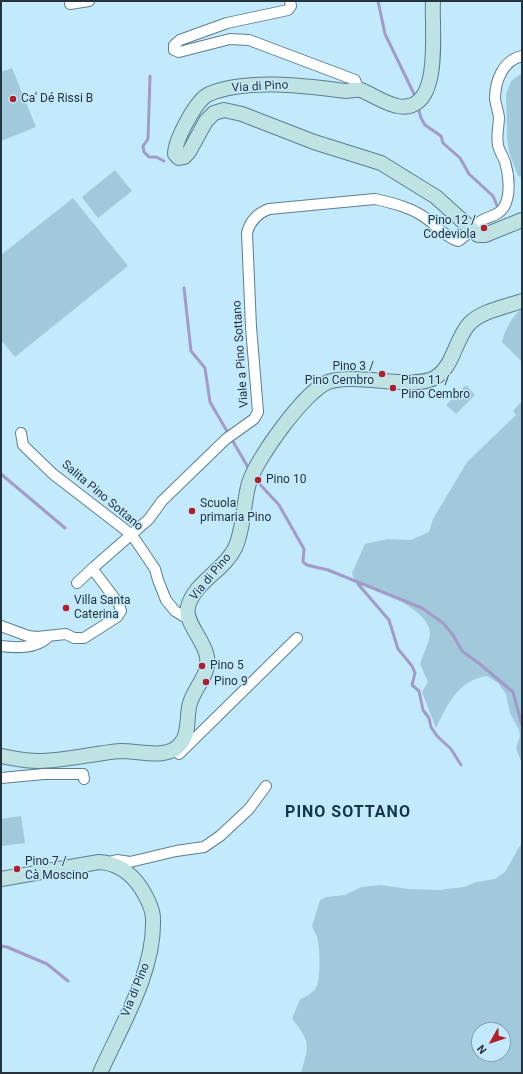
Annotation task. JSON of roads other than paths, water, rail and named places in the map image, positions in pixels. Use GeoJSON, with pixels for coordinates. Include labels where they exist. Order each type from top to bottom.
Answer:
{"type":"FeatureCollection","features":[{"type":"Feature","properties":{"kind":"street"},"geometry":{"type":"LineString","coordinates":[[70,4],[89,1]]}},
{"type":"Feature","properties":{"kind":"street"},"geometry":{"type":"LineString","coordinates":[[290,1],[292,6],[288,10],[227,23],[186,38],[176,44],[174,50],[179,52],[230,39],[249,40],[355,80],[359,90],[389,104],[404,108],[415,105],[423,98],[429,88],[431,74],[433,1]]}},
{"type":"Feature","properties":{"kind":"street"},"geometry":{"type":"LineString","coordinates":[[522,56],[512,60],[502,69],[498,77],[495,97],[499,117],[498,146],[505,162],[508,183],[505,205],[494,216],[479,222],[471,230],[483,235],[522,220]]}},
{"type":"Feature","properties":{"kind":"street","name":"Via di Pino"},"geometry":{"type":"LineString","coordinates":[[359,90],[348,91],[310,86],[261,85],[232,88],[209,94],[196,108],[185,126],[177,144],[175,154],[179,158],[187,155],[206,121],[214,113],[224,110],[242,114],[314,142],[381,162],[436,197],[471,230]]}},
{"type":"Feature","properties":{"kind":"street","name":"Viale a Pino Sottano"},"geometry":{"type":"LineString","coordinates":[[77,583],[149,520],[162,501],[226,439],[254,419],[258,412],[246,232],[248,226],[255,217],[269,209],[375,199],[417,212],[454,240],[461,240],[471,230]]}},
{"type":"Feature","properties":{"kind":"street","name":"Via di Pino"},"geometry":{"type":"LineString","coordinates":[[1,756],[20,760],[40,761],[122,751],[169,751],[180,746],[183,741],[191,701],[206,671],[206,652],[190,620],[188,606],[194,595],[207,580],[222,567],[235,548],[249,484],[259,461],[312,393],[329,382],[350,379],[419,382],[436,378],[447,366],[470,324],[482,314],[522,301]]}},
{"type":"Feature","properties":{"kind":"street","name":"Salita Pino Sottano"},"geometry":{"type":"LineString","coordinates":[[21,434],[23,444],[53,474],[132,535],[156,569],[158,580],[166,600],[175,611],[190,620]]}},
{"type":"Feature","properties":{"kind":"street"},"geometry":{"type":"LineString","coordinates":[[1,626],[37,638],[66,634],[74,638],[84,638],[117,617],[121,611],[119,604],[94,571],[94,567]]}},
{"type":"Feature","properties":{"kind":"street"},"geometry":{"type":"LineString","coordinates":[[1,646],[28,646],[40,644],[50,636]]}},
{"type":"Feature","properties":{"kind":"street"},"geometry":{"type":"LineString","coordinates":[[150,752],[153,758],[158,760],[169,759],[179,754],[297,638]]}},
{"type":"Feature","properties":{"kind":"street"},"geometry":{"type":"LineString","coordinates":[[1,778],[44,774],[83,774],[84,779]]}},
{"type":"Feature","properties":{"kind":"street"},"geometry":{"type":"LineString","coordinates":[[107,863],[117,860],[130,862],[176,851],[204,847],[220,836],[249,809],[266,786]]}},
{"type":"Feature","properties":{"kind":"street","name":"Via di Pino"},"geometry":{"type":"LineString","coordinates":[[1,879],[99,862],[124,869],[136,880],[145,894],[154,917],[151,952],[143,979],[100,1073]]}},
{"type":"Feature","properties":{"kind":"waterway"},"geometry":{"type":"LineString","coordinates":[[378,1],[385,34],[416,98]]}},
{"type":"Feature","properties":{"kind":"waterway"},"geometry":{"type":"LineString","coordinates":[[150,76],[148,139],[143,146],[144,152],[149,157],[156,157],[164,161]]}},
{"type":"Feature","properties":{"kind":"waterway"},"geometry":{"type":"LineString","coordinates":[[418,106],[421,118],[425,125],[441,136],[443,143],[460,158],[469,174],[493,196],[499,210]]}},
{"type":"Feature","properties":{"kind":"waterway"},"geometry":{"type":"LineString","coordinates":[[184,288],[191,351],[205,368],[210,402],[249,469]]}},
{"type":"Feature","properties":{"kind":"waterway"},"geometry":{"type":"LineString","coordinates":[[1,474],[65,528]]}},
{"type":"Feature","properties":{"kind":"waterway"},"geometry":{"type":"LineString","coordinates":[[255,479],[279,505],[304,549],[303,562],[307,565],[328,570],[422,608],[443,623],[453,635],[462,651],[513,692],[522,725]]}},
{"type":"Feature","properties":{"kind":"waterway"},"geometry":{"type":"LineString","coordinates":[[358,584],[389,620],[398,649],[412,666],[415,673],[412,685],[419,691],[423,710],[429,718],[431,727],[437,736],[451,749],[461,765]]}},
{"type":"Feature","properties":{"kind":"waterway"},"geometry":{"type":"LineString","coordinates":[[1,946],[7,947],[47,964],[68,981]]}},
{"type":"Feature","properties":{"kind":"place","name":"Ca' Dé Rissi B"},"geometry":{"type":"Point","coordinates":[13,99]}},
{"type":"Feature","properties":{"kind":"place","name":"Pino 12 / Codeviola"},"geometry":{"type":"Point","coordinates":[484,228]}},
{"type":"Feature","properties":{"kind":"place","name":"Pino 3 / Pino Cembro"},"geometry":{"type":"Point","coordinates":[382,374]}},
{"type":"Feature","properties":{"kind":"place","name":"Pino 11 / Pino Cembro"},"geometry":{"type":"Point","coordinates":[393,388]}},
{"type":"Feature","properties":{"kind":"place","name":"Pino 10"},"geometry":{"type":"Point","coordinates":[258,480]}},
{"type":"Feature","properties":{"kind":"place","name":"Scuola primaria Pino"},"geometry":{"type":"Point","coordinates":[192,511]}},
{"type":"Feature","properties":{"kind":"place","name":"Villa Santa Caterina"},"geometry":{"type":"Point","coordinates":[66,608]}},
{"type":"Feature","properties":{"kind":"place","name":"Pino 5"},"geometry":{"type":"Point","coordinates":[202,666]}},
{"type":"Feature","properties":{"kind":"place","name":"Pino 9"},"geometry":{"type":"Point","coordinates":[206,682]}},
{"type":"Feature","properties":{"kind":"place","name":"Pino 7 / Cà Moscino"},"geometry":{"type":"Point","coordinates":[17,869]}},
{"type":"Feature","properties":{"kind":"district","name":"PINO SOTTANO"},"geometry":{"type":"Point","coordinates":[348,813]}}]}
